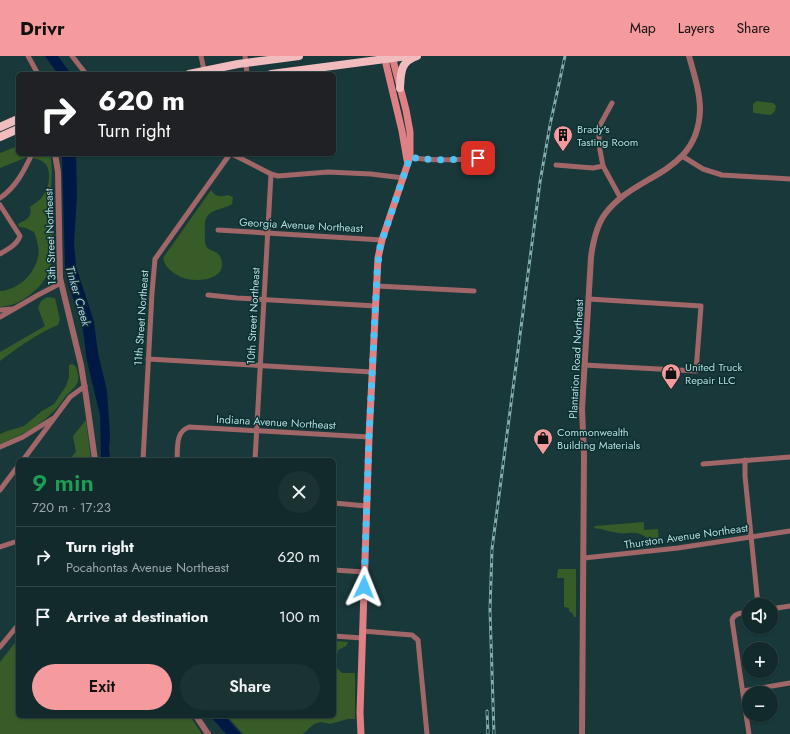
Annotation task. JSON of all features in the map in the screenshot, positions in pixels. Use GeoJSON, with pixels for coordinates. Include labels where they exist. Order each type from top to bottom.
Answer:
{"type":"FeatureCollection","features":[{"type":"Feature","properties":{"kind":"highway"},"geometry":{"type":"LineString","coordinates":[[196,72],[245,59],[299,56]]}},
{"type":"Feature","properties":{"kind":"highway"},"geometry":{"type":"LineString","coordinates":[[285,72],[390,57],[408,56]]}},
{"type":"Feature","properties":{"kind":"highway"},"geometry":{"type":"LineString","coordinates":[[400,88],[401,73],[404,65],[412,58],[417,56]]}},
{"type":"Feature","properties":{"kind":"highway"},"geometry":{"type":"LineString","coordinates":[[0,127],[16,121]]}},
{"type":"Feature","properties":{"kind":"highway"},"geometry":{"type":"LineString","coordinates":[[0,137],[16,130]]}},
{"type":"Feature","properties":{"kind":"main road"},"geometry":{"type":"LineString","coordinates":[[361,734],[360,713],[366,506],[378,258],[382,240],[410,157],[410,132],[400,88],[390,57]]}},
{"type":"Feature","properties":{"kind":"main road"},"geometry":{"type":"LineString","coordinates":[[390,57],[386,64],[402,131],[407,165]]}},
{"type":"Feature","properties":{"kind":"street"},"geometry":{"type":"LineString","coordinates":[[28,56],[37,72]]}},
{"type":"Feature","properties":{"kind":"street"},"geometry":{"type":"LineString","coordinates":[[72,56],[84,72]]}},
{"type":"Feature","properties":{"kind":"street"},"geometry":{"type":"LineString","coordinates":[[201,56],[204,70]]}},
{"type":"Feature","properties":{"kind":"street","name":"Plantation Road Northeast"},"geometry":{"type":"LineString","coordinates":[[582,734],[584,439],[582,409],[591,257],[596,233],[604,215],[620,197],[668,168],[682,156],[694,137],[700,110],[698,92],[689,56]]}},
{"type":"Feature","properties":{"kind":"street"},"geometry":{"type":"LineString","coordinates":[[245,59],[247,72]]}},
{"type":"Feature","properties":{"kind":"street"},"geometry":{"type":"LineString","coordinates":[[612,103],[599,127],[599,145],[603,166],[620,197]]}},
{"type":"Feature","properties":{"kind":"street"},"geometry":{"type":"LineString","coordinates":[[0,198],[9,191],[20,178],[31,156]]}},
{"type":"Feature","properties":{"kind":"street","name":"13th Street Northeast"},"geometry":{"type":"LineString","coordinates":[[55,156],[58,172],[59,256],[61,283],[85,386],[95,458]]}},
{"type":"Feature","properties":{"kind":"street","name":"11th Street Northeast"},"geometry":{"type":"LineString","coordinates":[[143,458],[155,259],[230,156]]}},
{"type":"Feature","properties":{"kind":"street"},"geometry":{"type":"LineString","coordinates":[[235,156],[271,174],[283,176],[328,172],[373,174],[404,178]]}},
{"type":"Feature","properties":{"kind":"street"},"geometry":{"type":"LineString","coordinates":[[682,156],[701,169],[722,175],[790,179]]}},
{"type":"Feature","properties":{"kind":"street"},"geometry":{"type":"LineString","coordinates":[[410,157],[453,159],[478,158]]}},
{"type":"Feature","properties":{"kind":"street"},"geometry":{"type":"LineString","coordinates":[[556,165],[593,168],[603,166]]}},
{"type":"Feature","properties":{"kind":"street","name":"10th Street Northeast"},"geometry":{"type":"LineString","coordinates":[[255,458],[271,174]]}},
{"type":"Feature","properties":{"kind":"street"},"geometry":{"type":"LineString","coordinates":[[0,205],[20,236],[15,245],[0,254]]}},
{"type":"Feature","properties":{"kind":"street","name":"Georgia Avenue Northeast"},"geometry":{"type":"LineString","coordinates":[[218,230],[382,240]]}},
{"type":"Feature","properties":{"kind":"street"},"geometry":{"type":"LineString","coordinates":[[0,317],[61,283]]}},
{"type":"Feature","properties":{"kind":"street"},"geometry":{"type":"LineString","coordinates":[[377,286],[474,291]]}},
{"type":"Feature","properties":{"kind":"street"},"geometry":{"type":"LineString","coordinates":[[208,295],[376,306]]}},
{"type":"Feature","properties":{"kind":"street"},"geometry":{"type":"LineString","coordinates":[[584,365],[696,371],[701,306],[589,299]]}},
{"type":"Feature","properties":{"kind":"street"},"geometry":{"type":"LineString","coordinates":[[0,310],[14,309]]}},
{"type":"Feature","properties":{"kind":"street"},"geometry":{"type":"LineString","coordinates":[[148,359],[372,372]]}},
{"type":"Feature","properties":{"kind":"street"},"geometry":{"type":"LineString","coordinates":[[23,458],[70,398],[85,386]]}},
{"type":"Feature","properties":{"kind":"street"},"geometry":{"type":"LineString","coordinates":[[0,447],[23,437],[54,417]]}},
{"type":"Feature","properties":{"kind":"street","name":"Indiana Avenue Northeast"},"geometry":{"type":"LineString","coordinates":[[177,458],[178,438],[183,431],[195,427],[369,437]]}},
{"type":"Feature","properties":{"kind":"street"},"geometry":{"type":"LineString","coordinates":[[703,464],[790,457]]}},
{"type":"Feature","properties":{"kind":"street"},"geometry":{"type":"LineString","coordinates":[[745,460],[745,476],[757,598]]}},
{"type":"Feature","properties":{"kind":"street"},"geometry":{"type":"LineString","coordinates":[[0,490],[16,469]]}},
{"type":"Feature","properties":{"kind":"street"},"geometry":{"type":"LineString","coordinates":[[336,503],[366,506]]}},
{"type":"Feature","properties":{"kind":"street","name":"Thurston Avenue Northeast"},"geometry":{"type":"LineString","coordinates":[[584,558],[678,548],[790,531]]}},
{"type":"Feature","properties":{"kind":"street"},"geometry":{"type":"LineString","coordinates":[[0,547],[16,542]]}},
{"type":"Feature","properties":{"kind":"street"},"geometry":{"type":"LineString","coordinates":[[336,570],[364,572]]}},
{"type":"Feature","properties":{"kind":"street"},"geometry":{"type":"LineString","coordinates":[[778,608],[790,606]]}},
{"type":"Feature","properties":{"kind":"street"},"geometry":{"type":"LineString","coordinates":[[742,613],[737,614],[732,618],[732,620],[742,686]]}},
{"type":"Feature","properties":{"kind":"street"},"geometry":{"type":"LineString","coordinates":[[0,647],[16,627]]}},
{"type":"Feature","properties":{"kind":"street"},"geometry":{"type":"LineString","coordinates":[[336,636],[412,635],[418,640],[427,734]]}},
{"type":"Feature","properties":{"kind":"street"},"geometry":{"type":"LineString","coordinates":[[772,686],[790,683]]}},
{"type":"Feature","properties":{"kind":"street"},"geometry":{"type":"LineString","coordinates":[[197,718],[208,734]]}},
{"type":"Feature","properties":{"kind":"street"},"geometry":{"type":"LineString","coordinates":[[747,722],[749,734]]}},
{"type":"Feature","properties":{"kind":"green space"},"geometry":{"type":"Polygon","coordinates":[[[757,101],[773,103],[776,106],[775,111],[771,115],[754,113],[753,104],[757,101]]]}},
{"type":"Feature","properties":{"kind":"green space"},"geometry":{"type":"Polygon","coordinates":[[[16,147],[16,156],[26,156],[25,158],[0,168],[0,153],[16,147]]]}},
{"type":"Feature","properties":{"kind":"green space"},"geometry":{"type":"Polygon","coordinates":[[[34,156],[50,156],[52,174],[50,206],[53,242],[51,265],[41,285],[31,294],[16,303],[0,307],[0,291],[19,285],[33,270],[39,254],[34,232],[26,228],[19,227],[18,224],[30,216],[30,207],[41,198],[46,191],[48,184],[49,173],[46,164],[33,158],[34,156]]]}},
{"type":"Feature","properties":{"kind":"green space"},"geometry":{"type":"Polygon","coordinates":[[[211,190],[218,196],[228,195],[233,197],[232,204],[208,215],[205,223],[206,246],[208,249],[217,253],[220,257],[222,268],[214,277],[200,280],[186,279],[170,270],[163,258],[211,190]]]}},
{"type":"Feature","properties":{"kind":"green space"},"geometry":{"type":"Polygon","coordinates":[[[47,297],[55,298],[60,320],[58,325],[35,337],[0,361],[0,352],[45,326],[38,308],[41,301],[47,297]]]}},
{"type":"Feature","properties":{"kind":"green space"},"geometry":{"type":"Polygon","coordinates":[[[72,364],[77,370],[78,382],[55,410],[46,419],[33,428],[0,444],[0,434],[24,426],[42,411],[54,404],[66,386],[69,377],[69,365],[72,364]]]}},
{"type":"Feature","properties":{"kind":"green space"},"geometry":{"type":"Polygon","coordinates":[[[86,420],[91,458],[71,458],[76,452],[73,436],[86,420]]]}},
{"type":"Feature","properties":{"kind":"green space"},"geometry":{"type":"Polygon","coordinates":[[[644,522],[644,530],[658,529],[659,544],[637,533],[619,533],[594,528],[595,526],[644,522]]]}},
{"type":"Feature","properties":{"kind":"green space"},"geometry":{"type":"Polygon","coordinates":[[[558,569],[576,569],[576,617],[574,617],[569,611],[569,608],[564,607],[564,578],[557,578],[558,569]]]}},
{"type":"Feature","properties":{"kind":"green space"},"geometry":{"type":"Polygon","coordinates":[[[336,641],[348,642],[346,646],[338,650],[336,662],[336,641]]]}},
{"type":"Feature","properties":{"kind":"green space"},"geometry":{"type":"Polygon","coordinates":[[[16,642],[16,718],[191,718],[202,734],[0,734],[0,662],[16,642]]]}},
{"type":"Feature","properties":{"kind":"green space"},"geometry":{"type":"Polygon","coordinates":[[[336,662],[337,668],[342,673],[355,673],[355,719],[348,719],[330,724],[321,722],[314,724],[303,734],[243,734],[229,718],[336,718],[336,662]]]}},
{"type":"Feature","properties":{"kind":"water"},"geometry":{"type":"Polygon","coordinates":[[[45,56],[58,56],[70,72],[57,72],[45,56]]]}},
{"type":"Feature","properties":{"kind":"water","name":"Tinker Creek"},"geometry":{"type":"Polygon","coordinates":[[[62,156],[76,156],[77,194],[74,244],[76,266],[94,322],[98,353],[107,391],[110,458],[101,458],[100,415],[87,361],[83,330],[69,287],[65,267],[62,156]]]}},
{"type":"Feature","properties":{"kind":"water"},"geometry":{"type":"Polygon","coordinates":[[[212,718],[227,718],[241,734],[226,734],[212,718]]]}},
{"type":"Feature","properties":{"kind":"railway"},"geometry":{"type":"LineString","coordinates":[[494,734],[490,610],[492,549],[540,182],[550,125],[565,56]]}},
{"type":"Feature","properties":{"kind":"railway"},"geometry":{"type":"LineString","coordinates":[[487,711],[488,734]]}},
{"type":"Feature","properties":{"kind":"place","name":"Brady's Tasting Room"},"geometry":{"type":"Point","coordinates":[563,152]}},
{"type":"Feature","properties":{"kind":"place","name":"United Truck Repair LLC"},"geometry":{"type":"Point","coordinates":[671,390]}},
{"type":"Feature","properties":{"kind":"place","name":"Commonwealth Building Materials"},"geometry":{"type":"Point","coordinates":[543,455]}},
{"type":"Feature","properties":{"kind":"route"},"geometry":{"type":"LineString","coordinates":[[364,587],[369,437],[377,273],[380,247],[410,157],[467,160],[478,158]]}}]}
